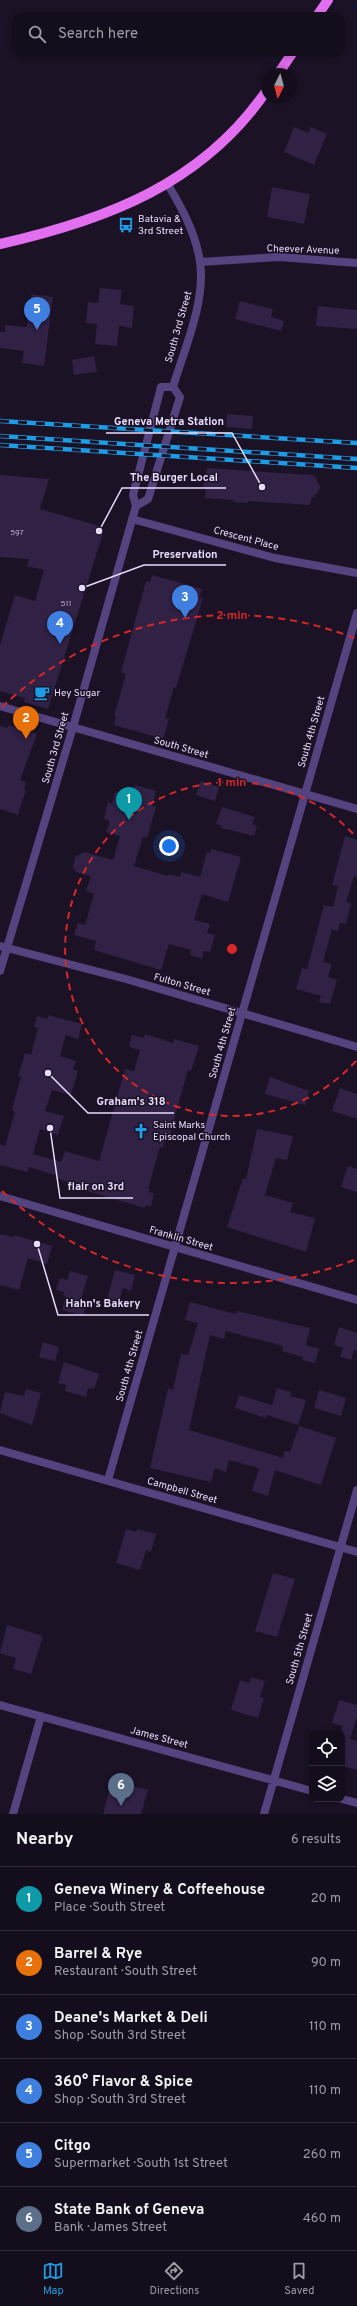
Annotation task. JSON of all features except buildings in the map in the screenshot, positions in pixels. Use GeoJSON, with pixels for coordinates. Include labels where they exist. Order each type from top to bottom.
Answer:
{"type":"FeatureCollection","features":[{"type":"Feature","properties":{"kind":"main road"},"geometry":{"type":"LineString","coordinates":[[320,12],[328,0]]}},
{"type":"Feature","properties":{"kind":"main road"},"geometry":{"type":"LineString","coordinates":[[282,68],[290,56]]}},
{"type":"Feature","properties":{"kind":"main road"},"geometry":{"type":"LineString","coordinates":[[0,244],[40,235],[98,217],[167,184],[200,161],[251,114],[261,99]]}},
{"type":"Feature","properties":{"kind":"street","name":"South 3rd Street"},"geometry":{"type":"LineString","coordinates":[[0,971],[4,947],[73,727],[136,506],[133,495],[161,387],[173,387],[199,301],[200,262],[186,214],[167,184]]}},
{"type":"Feature","properties":{"kind":"street","name":"Cheever Avenue"},"geometry":{"type":"LineString","coordinates":[[200,262],[279,257],[357,263]]}},
{"type":"Feature","properties":{"kind":"street"},"geometry":{"type":"LineString","coordinates":[[136,506],[148,499],[174,419],[180,397],[173,387]]}},
{"type":"Feature","properties":{"kind":"street","name":"Crescent Place"},"geometry":{"type":"LineString","coordinates":[[132,519],[275,558],[357,573]]}},
{"type":"Feature","properties":{"kind":"street","name":"South 4th Street"},"geometry":{"type":"LineString","coordinates":[[108,1480],[357,612]]}},
{"type":"Feature","properties":{"kind":"street","name":"South Street"},"geometry":{"type":"LineString","coordinates":[[0,706],[357,809]]}},
{"type":"Feature","properties":{"kind":"street","name":"Fulton Street"},"geometry":{"type":"LineString","coordinates":[[4,947],[126,979],[357,1047]]}},
{"type":"Feature","properties":{"kind":"street","name":"Franklin Street"},"geometry":{"type":"LineString","coordinates":[[0,1196],[357,1300]]}},
{"type":"Feature","properties":{"kind":"street","name":"Campbell Street"},"geometry":{"type":"LineString","coordinates":[[0,1450],[357,1552]]}},
{"type":"Feature","properties":{"kind":"street","name":"South 5th Street"},"geometry":{"type":"LineString","coordinates":[[264,1814],[357,1490]]}},
{"type":"Feature","properties":{"kind":"street","name":"James Street"},"geometry":{"type":"LineString","coordinates":[[0,1705],[309,1790]]}},
{"type":"Feature","properties":{"kind":"street"},"geometry":{"type":"LineString","coordinates":[[13,1814],[41,1716]]}},
{"type":"Feature","properties":{"kind":"street"},"geometry":{"type":"LineString","coordinates":[[345,1800],[357,1803]]}},
{"type":"Feature","properties":{"kind":"railway"},"geometry":{"type":"LineString","coordinates":[[0,421],[357,443]]}},
{"type":"Feature","properties":{"kind":"railway"},"geometry":{"type":"LineString","coordinates":[[0,436],[357,459]]}},
{"type":"Feature","properties":{"kind":"railway"},"geometry":{"type":"LineString","coordinates":[[0,445],[357,468]]}},
{"type":"Feature","properties":{"kind":"place","name":"Batavia & 3rd Street"},"geometry":{"type":"Point","coordinates":[126,225]}},
{"type":"Feature","properties":{"kind":"place","name":"Citgo"},"geometry":{"type":"Point","coordinates":[37,330]}},
{"type":"Feature","properties":{"kind":"place","name":"Geneva Metra Station"},"geometry":{"type":"Point","coordinates":[262,487]}},
{"type":"Feature","properties":{"kind":"place","name":"The Burger Local"},"geometry":{"type":"Point","coordinates":[99,531]}},
{"type":"Feature","properties":{"kind":"place","name":"Preservation"},"geometry":{"type":"Point","coordinates":[82,588]}},
{"type":"Feature","properties":{"kind":"place","name":"Deane's Market & Deli"},"geometry":{"type":"Point","coordinates":[185,618]}},
{"type":"Feature","properties":{"kind":"place","name":"360° Flavor & Spice"},"geometry":{"type":"Point","coordinates":[60,644]}},
{"type":"Feature","properties":{"kind":"place","name":"Hey Sugar"},"geometry":{"type":"Point","coordinates":[42,693]}},
{"type":"Feature","properties":{"kind":"place","name":"Barrel & Rye"},"geometry":{"type":"Point","coordinates":[26,739]}},
{"type":"Feature","properties":{"kind":"place","name":"Geneva Winery & Coffeehouse"},"geometry":{"type":"Point","coordinates":[129,820]}},
{"type":"Feature","properties":{"kind":"place","name":"Graham's 318"},"geometry":{"type":"Point","coordinates":[48,1073]}},
{"type":"Feature","properties":{"kind":"place","name":"flair on 3rd"},"geometry":{"type":"Point","coordinates":[50,1128]}},
{"type":"Feature","properties":{"kind":"place","name":"Saint Marks Episcopal Church"},"geometry":{"type":"Point","coordinates":[141,1131]}},
{"type":"Feature","properties":{"kind":"place","name":"Hahn's Bakery"},"geometry":{"type":"Point","coordinates":[37,1244]}},
{"type":"Feature","properties":{"kind":"place","name":"State Bank of Geneva"},"geometry":{"type":"Point","coordinates":[121,1806]}}]}
